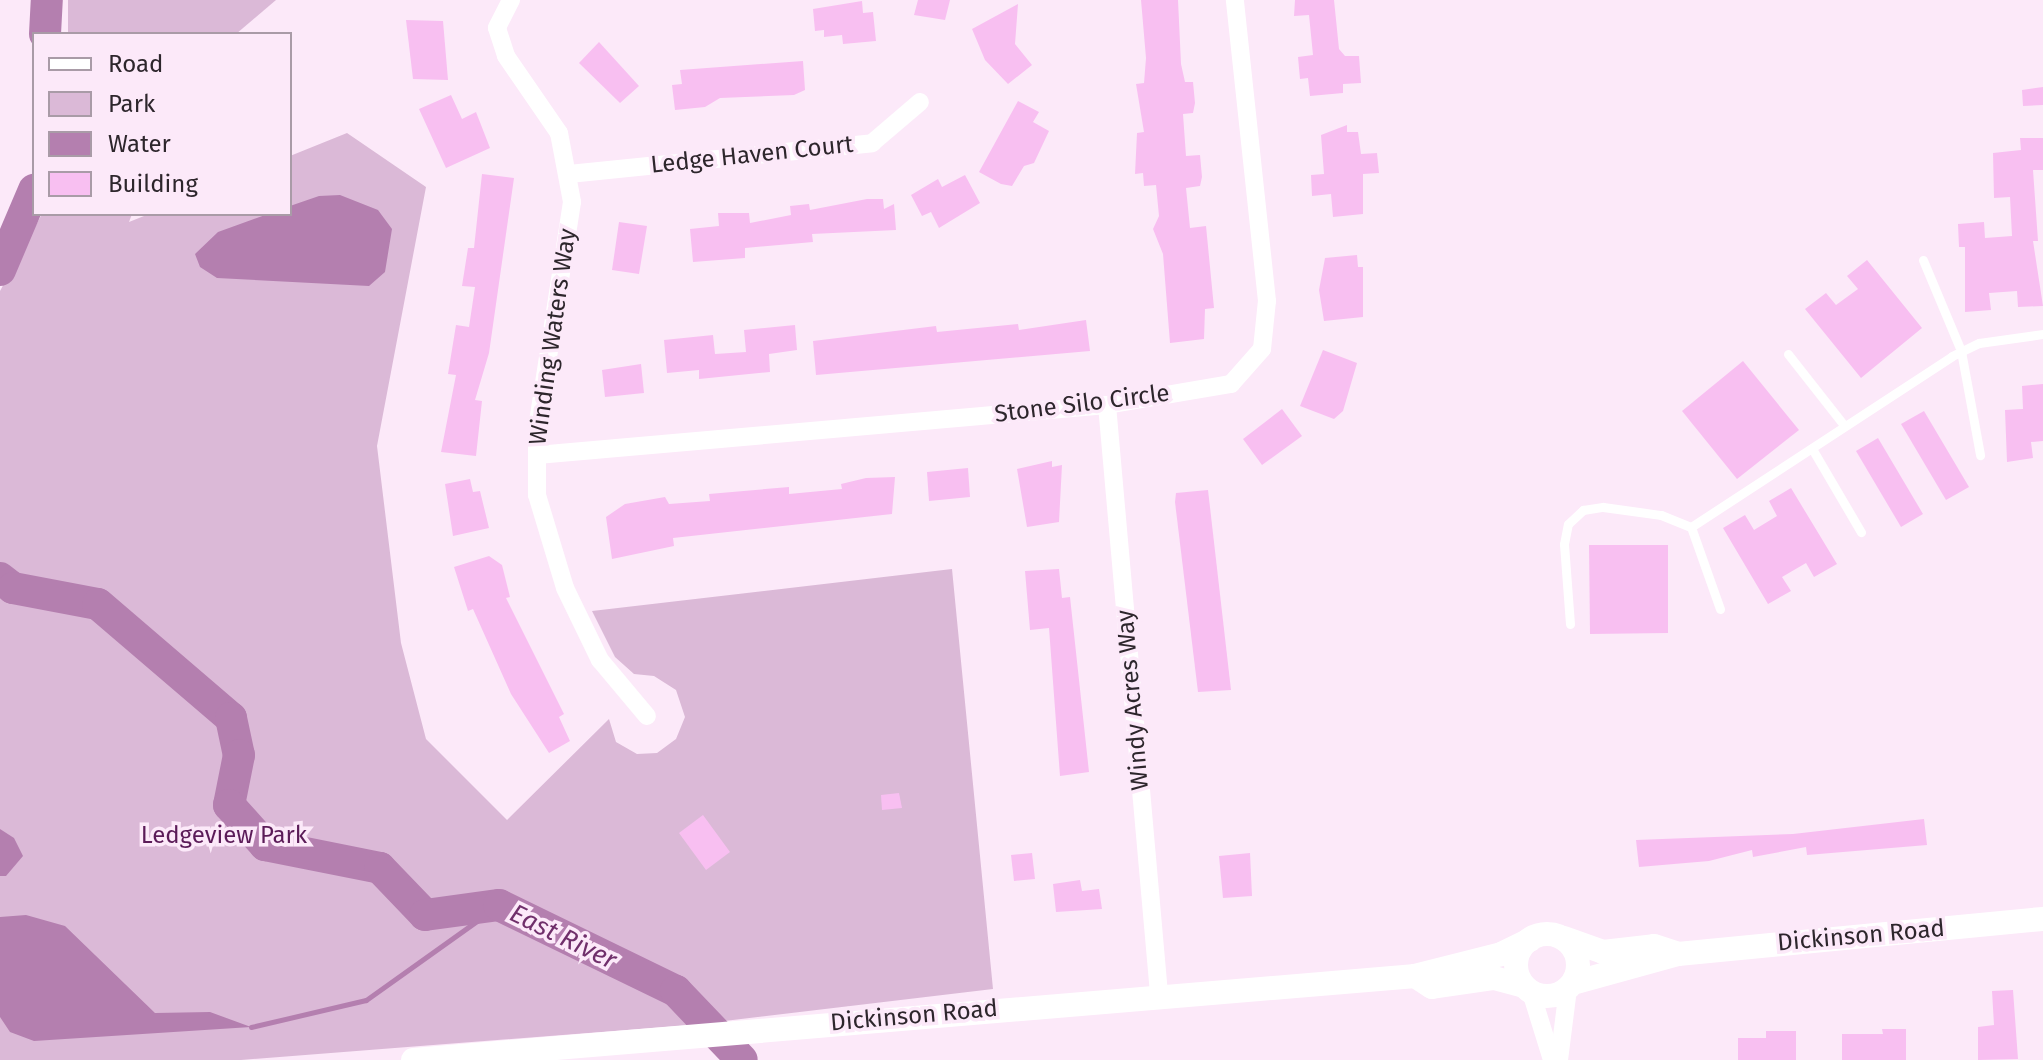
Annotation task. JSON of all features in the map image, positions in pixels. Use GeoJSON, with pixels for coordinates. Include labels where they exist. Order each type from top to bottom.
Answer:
{"type":"FeatureCollection","features":[{"type":"Feature","properties":{"kind":"street","name":"Winding Waters Way"},"geometry":{"type":"LineString","coordinates":[[511,0],[497,28],[506,56],[559,133],[572,202],[537,455],[537,495],[565,588],[600,660],[647,716]]}},
{"type":"Feature","properties":{"kind":"street","name":"Stone Silo Circle"},"geometry":{"type":"LineString","coordinates":[[537,455],[1107,405],[1231,384],[1262,349],[1267,301],[1235,0]]}},
{"type":"Feature","properties":{"kind":"street","name":"Ledge Haven Court"},"geometry":{"type":"LineString","coordinates":[[569,174],[872,143],[920,102]]}},
{"type":"Feature","properties":{"kind":"street","name":"Windy Acres Way"},"geometry":{"type":"LineString","coordinates":[[1107,405],[1159,994]]}},
{"type":"Feature","properties":{"kind":"street","name":"Dickinson Road"},"geometry":{"type":"LineString","coordinates":[[1570,986],[1678,954],[2043,919]]}},
{"type":"Feature","properties":{"kind":"street","name":"Dickinson Road"},"geometry":{"type":"LineString","coordinates":[[1560,937],[1603,952],[1654,946],[1678,954]]}},
{"type":"Feature","properties":{"kind":"street"},"geometry":{"type":"LineString","coordinates":[[1552,1060],[1518,956],[1530,940],[1560,937],[1577,957],[1559,1060]]}},
{"type":"Feature","properties":{"kind":"street","name":"Dickinson Road"},"geometry":{"type":"LineString","coordinates":[[413,1060],[1159,994],[1415,976],[1501,954],[1530,940]]}},
{"type":"Feature","properties":{"kind":"street","name":"Dickinson Road"},"geometry":{"type":"LineString","coordinates":[[1415,976],[1432,987],[1494,978],[1528,989]]}},
{"type":"Feature","properties":{"kind":"street"},"geometry":{"type":"LineString","coordinates":[[1528,989],[1550,996],[1570,986]]}},
{"type":"Feature","properties":{"kind":"lane"},"geometry":{"type":"LineString","coordinates":[[1923,260],[1961,351],[1980,455]]}},
{"type":"Feature","properties":{"kind":"lane"},"geometry":{"type":"LineString","coordinates":[[1570,624],[1564,544],[1568,524],[1583,510],[1634,509],[1691,527],[1814,452],[1843,424],[1961,351],[2043,334]]}},
{"type":"Feature","properties":{"kind":"lane"},"geometry":{"type":"LineString","coordinates":[[1788,354],[1843,424]]}},
{"type":"Feature","properties":{"kind":"lane"},"geometry":{"type":"LineString","coordinates":[[1814,452],[1861,532]]}},
{"type":"Feature","properties":{"kind":"lane"},"geometry":{"type":"LineString","coordinates":[[1691,527],[1720,609]]}},
{"type":"Feature","properties":{"kind":"green space"},"geometry":{"type":"Polygon","coordinates":[[[68,0],[276,0],[238,32],[68,32],[68,0]]]}},
{"type":"Feature","properties":{"kind":"green space","name":"Ledgeview Park"},"geometry":{"type":"Polygon","coordinates":[[[347,133],[426,187],[377,446],[401,643],[426,739],[507,820],[609,719],[616,742],[637,754],[657,753],[676,739],[685,717],[676,690],[654,676],[634,674],[615,657],[592,611],[952,569],[993,989],[691,1025],[241,1060],[0,1060],[0,291],[41,216],[131,216],[129,222],[144,216],[292,216],[292,155],[347,133]]]}},
{"type":"Feature","properties":{"kind":"water"},"geometry":{"type":"Polygon","coordinates":[[[340,195],[378,210],[392,229],[385,272],[369,286],[217,278],[200,267],[195,254],[218,232],[262,216],[292,216],[292,205],[319,196],[340,195]]]}},
{"type":"Feature","properties":{"kind":"water"},"geometry":{"type":"Polygon","coordinates":[[[0,829],[14,838],[23,856],[6,876],[0,876],[0,829]]]}},
{"type":"Feature","properties":{"kind":"water"},"geometry":{"type":"Polygon","coordinates":[[[26,915],[65,926],[155,1013],[210,1012],[251,1027],[34,1041],[10,1032],[0,1017],[0,917],[26,915]]]}},
{"type":"Feature","properties":{"kind":"building"},"geometry":{"type":"Polygon","coordinates":[[[918,0],[950,0],[945,20],[914,15],[918,0]]]}},
{"type":"Feature","properties":{"kind":"building"},"geometry":{"type":"Polygon","coordinates":[[[1141,0],[1178,0],[1181,64],[1185,82],[1193,82],[1195,103],[1193,113],[1183,114],[1186,156],[1200,155],[1202,177],[1200,186],[1186,188],[1190,228],[1206,226],[1214,308],[1205,309],[1204,339],[1170,343],[1163,254],[1153,229],[1159,216],[1156,185],[1144,186],[1143,173],[1135,174],[1137,133],[1144,132],[1136,84],[1144,83],[1146,58],[1141,0]]]}},
{"type":"Feature","properties":{"kind":"building"},"geometry":{"type":"Polygon","coordinates":[[[1295,0],[1334,0],[1339,49],[1345,56],[1359,56],[1361,83],[1343,84],[1343,93],[1310,96],[1308,78],[1300,79],[1298,57],[1313,55],[1309,15],[1294,16],[1295,0]]]}},
{"type":"Feature","properties":{"kind":"building"},"geometry":{"type":"Polygon","coordinates":[[[862,1],[863,13],[873,12],[876,41],[843,44],[842,35],[824,37],[824,30],[815,31],[813,9],[862,1]]]}},
{"type":"Feature","properties":{"kind":"building"},"geometry":{"type":"Polygon","coordinates":[[[1018,4],[1015,44],[1032,65],[1008,84],[985,60],[972,29],[1018,4]]]}},
{"type":"Feature","properties":{"kind":"building"},"geometry":{"type":"Polygon","coordinates":[[[406,20],[443,21],[448,80],[413,79],[406,20]]]}},
{"type":"Feature","properties":{"kind":"building"},"geometry":{"type":"Polygon","coordinates":[[[599,42],[639,86],[620,103],[579,63],[599,42]]]}},
{"type":"Feature","properties":{"kind":"building"},"geometry":{"type":"Polygon","coordinates":[[[803,61],[805,90],[794,95],[720,98],[705,107],[675,110],[672,85],[682,84],[680,70],[803,61]]]}},
{"type":"Feature","properties":{"kind":"building"},"geometry":{"type":"Polygon","coordinates":[[[2043,87],[2043,105],[2023,106],[2022,90],[2043,87]]]}},
{"type":"Feature","properties":{"kind":"building"},"geometry":{"type":"Polygon","coordinates":[[[451,95],[462,119],[476,112],[490,148],[446,168],[419,109],[451,95]]]}},
{"type":"Feature","properties":{"kind":"building"},"geometry":{"type":"Polygon","coordinates":[[[1018,101],[1039,112],[1033,122],[1049,131],[1034,163],[1024,166],[1012,186],[1001,184],[979,172],[1018,101]]]}},
{"type":"Feature","properties":{"kind":"building"},"geometry":{"type":"Polygon","coordinates":[[[1347,125],[1347,132],[1358,132],[1361,154],[1377,153],[1379,173],[1363,174],[1363,214],[1333,217],[1331,194],[1312,196],[1311,175],[1324,174],[1321,135],[1347,125]]]}},
{"type":"Feature","properties":{"kind":"building"},"geometry":{"type":"Polygon","coordinates":[[[2020,138],[2043,138],[2043,170],[2033,170],[2038,241],[2033,241],[2043,306],[2018,307],[2017,291],[1989,293],[1991,310],[1965,312],[1965,247],[1959,247],[1958,224],[1984,222],[1985,238],[2012,236],[2010,197],[1994,198],[1993,153],[2021,150],[2020,138]]]}},
{"type":"Feature","properties":{"kind":"building"},"geometry":{"type":"Polygon","coordinates":[[[482,174],[514,178],[489,353],[475,400],[482,401],[476,456],[441,452],[456,375],[448,374],[456,325],[469,327],[475,287],[462,286],[468,248],[474,248],[482,174]]]}},
{"type":"Feature","properties":{"kind":"building"},"geometry":{"type":"Polygon","coordinates":[[[965,175],[980,203],[939,228],[931,212],[922,216],[911,195],[938,179],[942,187],[965,175]]]}},
{"type":"Feature","properties":{"kind":"building"},"geometry":{"type":"Polygon","coordinates":[[[883,199],[884,209],[894,204],[896,230],[812,234],[813,242],[745,248],[745,258],[693,262],[690,229],[719,226],[718,213],[749,213],[750,223],[791,215],[790,206],[809,204],[810,210],[883,199]]]}},
{"type":"Feature","properties":{"kind":"building"},"geometry":{"type":"Polygon","coordinates":[[[619,222],[647,226],[639,274],[612,270],[619,222]]]}},
{"type":"Feature","properties":{"kind":"building"},"geometry":{"type":"Polygon","coordinates":[[[1357,255],[1358,267],[1363,267],[1363,317],[1324,321],[1319,290],[1325,258],[1357,255]]]}},
{"type":"Feature","properties":{"kind":"building"},"geometry":{"type":"Polygon","coordinates":[[[1867,260],[1922,328],[1861,378],[1805,309],[1826,293],[1836,305],[1858,289],[1847,276],[1867,260]]]}},
{"type":"Feature","properties":{"kind":"building"},"geometry":{"type":"Polygon","coordinates":[[[1086,320],[1090,351],[816,375],[813,341],[936,326],[937,332],[1018,324],[1019,330],[1086,320]]]}},
{"type":"Feature","properties":{"kind":"building"},"geometry":{"type":"Polygon","coordinates":[[[795,325],[797,350],[769,354],[770,372],[699,379],[699,370],[667,373],[664,340],[713,335],[715,354],[746,352],[744,330],[795,325]]]}},
{"type":"Feature","properties":{"kind":"building"},"geometry":{"type":"Polygon","coordinates":[[[1323,350],[1357,363],[1343,411],[1334,419],[1300,406],[1323,350]]]}},
{"type":"Feature","properties":{"kind":"building"},"geometry":{"type":"Polygon","coordinates":[[[1743,361],[1799,430],[1737,479],[1682,411],[1743,361]]]}},
{"type":"Feature","properties":{"kind":"building"},"geometry":{"type":"Polygon","coordinates":[[[641,364],[644,393],[605,397],[602,370],[641,364]]]}},
{"type":"Feature","properties":{"kind":"building"},"geometry":{"type":"Polygon","coordinates":[[[2043,384],[2043,441],[2031,442],[2033,458],[2007,462],[2005,410],[2023,409],[2022,386],[2043,384]]]}},
{"type":"Feature","properties":{"kind":"building"},"geometry":{"type":"Polygon","coordinates":[[[1282,409],[1302,436],[1262,465],[1243,439],[1282,409]]]}},
{"type":"Feature","properties":{"kind":"building"},"geometry":{"type":"Polygon","coordinates":[[[1924,411],[1969,487],[1946,500],[1901,424],[1924,411]]]}},
{"type":"Feature","properties":{"kind":"building"},"geometry":{"type":"Polygon","coordinates":[[[1878,438],[1923,514],[1901,527],[1856,451],[1878,438]]]}},
{"type":"Feature","properties":{"kind":"building"},"geometry":{"type":"Polygon","coordinates":[[[1052,461],[1052,467],[1062,465],[1059,522],[1027,527],[1017,469],[1052,461]]]}},
{"type":"Feature","properties":{"kind":"building"},"geometry":{"type":"Polygon","coordinates":[[[968,468],[970,497],[929,501],[927,472],[968,468]]]}},
{"type":"Feature","properties":{"kind":"building"},"geometry":{"type":"Polygon","coordinates":[[[895,477],[892,514],[673,538],[674,546],[612,559],[606,517],[625,504],[665,497],[669,504],[710,501],[709,494],[789,487],[789,494],[842,489],[841,484],[866,478],[895,477]]]}},
{"type":"Feature","properties":{"kind":"building"},"geometry":{"type":"Polygon","coordinates":[[[470,479],[473,492],[480,491],[489,528],[453,536],[445,484],[470,479]]]}},
{"type":"Feature","properties":{"kind":"building"},"geometry":{"type":"Polygon","coordinates":[[[1791,488],[1837,564],[1814,577],[1806,563],[1782,577],[1791,591],[1768,604],[1723,528],[1745,515],[1754,530],[1777,516],[1769,501],[1791,488]]]}},
{"type":"Feature","properties":{"kind":"building"},"geometry":{"type":"Polygon","coordinates":[[[1208,490],[1231,690],[1198,692],[1175,502],[1176,493],[1208,490]]]}},
{"type":"Feature","properties":{"kind":"building"},"geometry":{"type":"Polygon","coordinates":[[[1589,545],[1668,545],[1668,633],[1590,634],[1589,545]]]}},
{"type":"Feature","properties":{"kind":"building"},"geometry":{"type":"Polygon","coordinates":[[[489,556],[502,565],[510,597],[506,598],[564,714],[559,717],[570,741],[549,753],[511,694],[473,609],[468,611],[454,567],[489,556]]]}},
{"type":"Feature","properties":{"kind":"building"},"geometry":{"type":"Polygon","coordinates":[[[1059,569],[1062,598],[1070,597],[1089,772],[1060,776],[1049,628],[1030,630],[1025,571],[1059,569]]]}},
{"type":"Feature","properties":{"kind":"building"},"geometry":{"type":"Polygon","coordinates":[[[899,793],[902,808],[882,810],[881,795],[899,793]]]}},
{"type":"Feature","properties":{"kind":"building"},"geometry":{"type":"Polygon","coordinates":[[[703,815],[730,852],[706,870],[679,833],[703,815]]]}},
{"type":"Feature","properties":{"kind":"building"},"geometry":{"type":"Polygon","coordinates":[[[1924,819],[1927,845],[1807,855],[1806,847],[1753,857],[1752,850],[1709,861],[1639,867],[1636,840],[1793,834],[1924,819]]]}},
{"type":"Feature","properties":{"kind":"building"},"geometry":{"type":"Polygon","coordinates":[[[1032,853],[1035,879],[1014,881],[1011,855],[1032,853]]]}},
{"type":"Feature","properties":{"kind":"building"},"geometry":{"type":"Polygon","coordinates":[[[1250,853],[1252,896],[1223,898],[1219,856],[1250,853]]]}},
{"type":"Feature","properties":{"kind":"building"},"geometry":{"type":"Polygon","coordinates":[[[1080,880],[1082,891],[1099,889],[1102,909],[1056,912],[1053,884],[1080,880]]]}},
{"type":"Feature","properties":{"kind":"building"},"geometry":{"type":"Polygon","coordinates":[[[2013,990],[2018,1059],[1978,1060],[1978,1027],[1994,1025],[1992,991],[2013,990]]]}},
{"type":"Feature","properties":{"kind":"building"},"geometry":{"type":"Polygon","coordinates":[[[1882,1029],[1906,1029],[1906,1060],[1842,1060],[1842,1034],[1883,1034],[1882,1029]]]}},
{"type":"Feature","properties":{"kind":"building"},"geometry":{"type":"Polygon","coordinates":[[[1766,1031],[1796,1031],[1796,1060],[1738,1060],[1738,1038],[1766,1038],[1766,1031]]]}},
{"type":"Feature","properties":{"kind":"waterway","name":"East River"},"geometry":{"type":"LineString","coordinates":[[45,32],[47,0]]}},
{"type":"Feature","properties":{"kind":"waterway","name":"East River"},"geometry":{"type":"LineString","coordinates":[[0,270],[32,195]]}},
{"type":"Feature","properties":{"kind":"waterway","name":"East River"},"geometry":{"type":"LineString","coordinates":[[0,578],[13,588],[98,604],[231,718],[239,755],[229,805],[265,845],[380,868],[425,915],[499,905],[676,991],[742,1060]]}},
{"type":"Feature","properties":{"kind":"waterway"},"geometry":{"type":"LineString","coordinates":[[251,1027],[366,1000],[499,905]]}}]}
